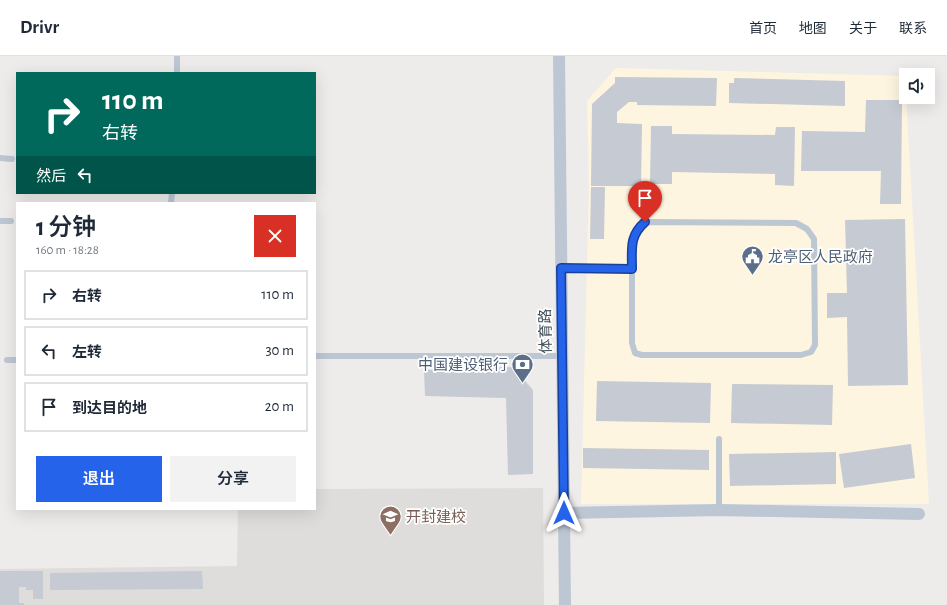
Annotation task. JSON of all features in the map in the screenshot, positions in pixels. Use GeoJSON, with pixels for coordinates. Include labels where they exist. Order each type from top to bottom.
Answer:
{"type":"FeatureCollection","features":[{"type":"Feature","properties":{"kind":"street","name":"体育路"},"geometry":{"type":"LineString","coordinates":[[559,56],[563,356],[564,605]]}},
{"type":"Feature","properties":{"kind":"street"},"geometry":{"type":"LineString","coordinates":[[564,513],[719,510],[919,514]]}},
{"type":"Feature","properties":{"kind":"lane"},"geometry":{"type":"LineString","coordinates":[[177,56],[177,72]]}},
{"type":"Feature","properties":{"kind":"lane"},"geometry":{"type":"LineString","coordinates":[[0,158],[12,159]]}},
{"type":"Feature","properties":{"kind":"lane"},"geometry":{"type":"LineString","coordinates":[[0,221],[11,222]]}},
{"type":"Feature","properties":{"kind":"lane"},"geometry":{"type":"LineString","coordinates":[[645,222],[796,224],[807,229],[814,240],[815,345],[811,352],[801,355],[642,355],[635,352],[632,343],[632,269],[632,238],[637,229],[645,222]]}},
{"type":"Feature","properties":{"kind":"lane"},"geometry":{"type":"LineString","coordinates":[[561,268],[632,269]]}},
{"type":"Feature","properties":{"kind":"lane"},"geometry":{"type":"LineString","coordinates":[[316,356],[563,356]]}},
{"type":"Feature","properties":{"kind":"lane"},"geometry":{"type":"LineString","coordinates":[[7,360],[16,360]]}},
{"type":"Feature","properties":{"kind":"lane"},"geometry":{"type":"LineString","coordinates":[[719,439],[719,510]]}},
{"type":"Feature","properties":{"kind":"shaded area","name":"龙亭区人民政府"},"geometry":{"type":"Polygon","coordinates":[[[616,68],[899,76],[899,104],[907,104],[929,504],[581,504],[589,186],[587,101],[616,68]]]}},
{"type":"Feature","properties":{"kind":"shaded area","name":"开封建校"},"geometry":{"type":"Polygon","coordinates":[[[543,488],[544,605],[0,605],[0,569],[237,566],[238,510],[316,510],[316,489],[543,488]]]}},
{"type":"Feature","properties":{"kind":"building"},"geometry":{"type":"Polygon","coordinates":[[[615,77],[717,78],[716,106],[637,105],[637,102],[629,102],[617,112],[617,123],[642,124],[641,186],[591,186],[592,104],[615,83],[615,77]]]}},
{"type":"Feature","properties":{"kind":"building"},"geometry":{"type":"Polygon","coordinates":[[[734,78],[845,81],[845,106],[729,103],[729,83],[734,83],[734,78]]]}},
{"type":"Feature","properties":{"kind":"building"},"geometry":{"type":"Polygon","coordinates":[[[866,100],[899,100],[899,104],[902,104],[901,204],[880,204],[881,171],[801,171],[802,131],[865,132],[866,100]]]}},
{"type":"Feature","properties":{"kind":"building"},"geometry":{"type":"Polygon","coordinates":[[[651,126],[672,126],[672,134],[775,135],[776,127],[795,127],[794,186],[775,185],[775,174],[672,172],[672,184],[650,184],[651,126]]]}},
{"type":"Feature","properties":{"kind":"building"},"geometry":{"type":"Polygon","coordinates":[[[591,187],[605,187],[604,239],[590,239],[591,187]]]}},
{"type":"Feature","properties":{"kind":"building"},"geometry":{"type":"Polygon","coordinates":[[[905,219],[908,385],[848,386],[847,317],[827,318],[827,293],[847,293],[845,220],[905,219]]]}},
{"type":"Feature","properties":{"kind":"building"},"geometry":{"type":"Polygon","coordinates":[[[513,367],[533,390],[533,474],[508,475],[506,398],[425,396],[424,370],[513,367]]]}},
{"type":"Feature","properties":{"kind":"building"},"geometry":{"type":"Polygon","coordinates":[[[597,381],[711,383],[710,423],[596,421],[597,381]]]}},
{"type":"Feature","properties":{"kind":"building"},"geometry":{"type":"Polygon","coordinates":[[[732,384],[833,385],[832,425],[731,423],[732,384]]]}},
{"type":"Feature","properties":{"kind":"building"},"geometry":{"type":"Polygon","coordinates":[[[911,444],[915,478],[844,488],[839,454],[911,444]]]}},
{"type":"Feature","properties":{"kind":"building"},"geometry":{"type":"Polygon","coordinates":[[[583,448],[709,450],[709,470],[583,468],[583,448]]]}},
{"type":"Feature","properties":{"kind":"building"},"geometry":{"type":"Polygon","coordinates":[[[836,452],[836,484],[730,486],[729,454],[836,452]]]}},
{"type":"Feature","properties":{"kind":"building"},"geometry":{"type":"Polygon","coordinates":[[[0,571],[43,571],[43,599],[33,599],[33,590],[26,590],[26,587],[19,587],[19,603],[24,603],[24,605],[0,605],[0,571]]]}},
{"type":"Feature","properties":{"kind":"building"},"geometry":{"type":"Polygon","coordinates":[[[202,571],[203,589],[50,590],[50,573],[202,571]]]}},
{"type":"Feature","properties":{"kind":"place","name":"龙亭区人民政府"},"geometry":{"type":"Point","coordinates":[752,276]}},
{"type":"Feature","properties":{"kind":"place","name":"中国建设银行"},"geometry":{"type":"Point","coordinates":[523,384]}},
{"type":"Feature","properties":{"kind":"place","name":"开封建校"},"geometry":{"type":"Point","coordinates":[390,536]}},
{"type":"Feature","properties":{"kind":"route"},"geometry":{"type":"LineString","coordinates":[[564,513],[561,268],[632,269],[632,238],[637,229],[645,222]]}}]}
